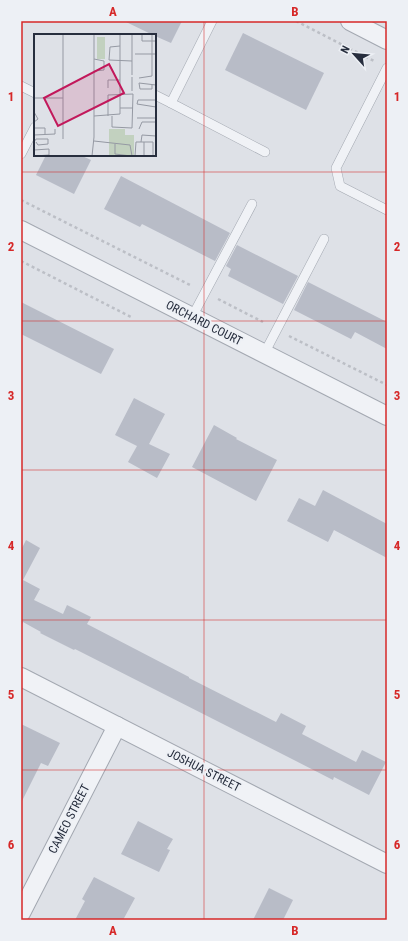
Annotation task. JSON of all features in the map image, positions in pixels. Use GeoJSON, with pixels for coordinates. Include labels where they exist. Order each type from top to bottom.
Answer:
{"type":"FeatureCollection","features":[{"type":"Feature","properties":{"kind":"street"},"geometry":{"type":"LineString","coordinates":[[350,21],[387,40]]}},
{"type":"Feature","properties":{"kind":"street","name":"ORCHARD COURT"},"geometry":{"type":"LineString","coordinates":[[21,230],[387,416]]}},
{"type":"Feature","properties":{"kind":"street","name":"JOSHUA STREET"},"geometry":{"type":"LineString","coordinates":[[21,677],[387,864]]}},
{"type":"Feature","properties":{"kind":"street","name":"CAMEO STREET"},"geometry":{"type":"LineString","coordinates":[[21,913],[117,726]]}},
{"type":"Feature","properties":{"kind":"lane"},"geometry":{"type":"LineString","coordinates":[[171,103],[212,21]]}},
{"type":"Feature","properties":{"kind":"lane"},"geometry":{"type":"LineString","coordinates":[[384,66],[336,168],[340,186],[387,210]]}},
{"type":"Feature","properties":{"kind":"lane"},"geometry":{"type":"LineString","coordinates":[[21,86],[34,92]]}},
{"type":"Feature","properties":{"kind":"lane"},"geometry":{"type":"LineString","coordinates":[[156,96],[265,152]]}},
{"type":"Feature","properties":{"kind":"lane"},"geometry":{"type":"LineString","coordinates":[[21,154],[34,129]]}},
{"type":"Feature","properties":{"kind":"lane"},"geometry":{"type":"LineString","coordinates":[[192,317],[252,204]]}},
{"type":"Feature","properties":{"kind":"lane"},"geometry":{"type":"LineString","coordinates":[[264,354],[324,239]]}},
{"type":"Feature","properties":{"kind":"path"},"geometry":{"type":"LineString","coordinates":[[296,21],[384,66]]}},
{"type":"Feature","properties":{"kind":"path"},"geometry":{"type":"LineString","coordinates":[[21,261],[133,318]]}},
{"type":"Feature","properties":{"kind":"building"},"geometry":{"type":"Polygon","coordinates":[[[124,21],[182,21],[171,43],[156,36],[156,34],[151,34],[124,21]]]}},
{"type":"Feature","properties":{"kind":"building"},"geometry":{"type":"Polygon","coordinates":[[[243,33],[324,73],[306,110],[225,70],[243,33]]]}},
{"type":"Feature","properties":{"kind":"building"},"geometry":{"type":"Polygon","coordinates":[[[46,156],[82,156],[91,160],[74,194],[36,175],[46,156]]]}},
{"type":"Feature","properties":{"kind":"building"},"geometry":{"type":"Polygon","coordinates":[[[121,176],[230,233],[215,261],[142,224],[140,227],[104,209],[121,176]]]}},
{"type":"Feature","properties":{"kind":"building"},"geometry":{"type":"Polygon","coordinates":[[[237,245],[298,276],[283,304],[228,276],[231,269],[226,266],[237,245]]]}},
{"type":"Feature","properties":{"kind":"building"},"geometry":{"type":"Polygon","coordinates":[[[308,282],[387,322],[387,349],[355,332],[351,339],[294,310],[308,282]]]}},
{"type":"Feature","properties":{"kind":"building"},"geometry":{"type":"Polygon","coordinates":[[[21,302],[114,349],[101,374],[21,334],[21,302]]]}},
{"type":"Feature","properties":{"kind":"building"},"geometry":{"type":"Polygon","coordinates":[[[134,398],[165,414],[149,444],[170,454],[157,478],[128,462],[137,446],[115,435],[134,398]]]}},
{"type":"Feature","properties":{"kind":"building"},"geometry":{"type":"Polygon","coordinates":[[[214,425],[237,438],[236,439],[277,460],[256,501],[192,467],[214,425]]]}},
{"type":"Feature","properties":{"kind":"building"},"geometry":{"type":"Polygon","coordinates":[[[323,490],[387,524],[387,558],[334,530],[328,542],[287,521],[299,498],[315,506],[323,490]]]}},
{"type":"Feature","properties":{"kind":"building"},"geometry":{"type":"Polygon","coordinates":[[[26,540],[40,548],[23,580],[40,589],[34,600],[63,614],[67,605],[91,617],[87,624],[276,722],[281,713],[306,726],[302,734],[356,762],[362,750],[386,762],[369,795],[334,777],[333,780],[75,649],[74,650],[40,633],[41,632],[23,622],[21,626],[21,550],[26,540]]]}},
{"type":"Feature","properties":{"kind":"building"},"geometry":{"type":"Polygon","coordinates":[[[21,724],[60,743],[48,766],[41,763],[21,803],[21,724]]]}},
{"type":"Feature","properties":{"kind":"building"},"geometry":{"type":"Polygon","coordinates":[[[138,821],[173,839],[167,849],[170,850],[159,872],[121,854],[138,821]]]}},
{"type":"Feature","properties":{"kind":"building"},"geometry":{"type":"Polygon","coordinates":[[[94,877],[135,898],[123,920],[75,920],[85,901],[82,899],[94,877]]]}},
{"type":"Feature","properties":{"kind":"building"},"geometry":{"type":"Polygon","coordinates":[[[269,888],[293,900],[283,920],[253,920],[269,888]]]}}]}
